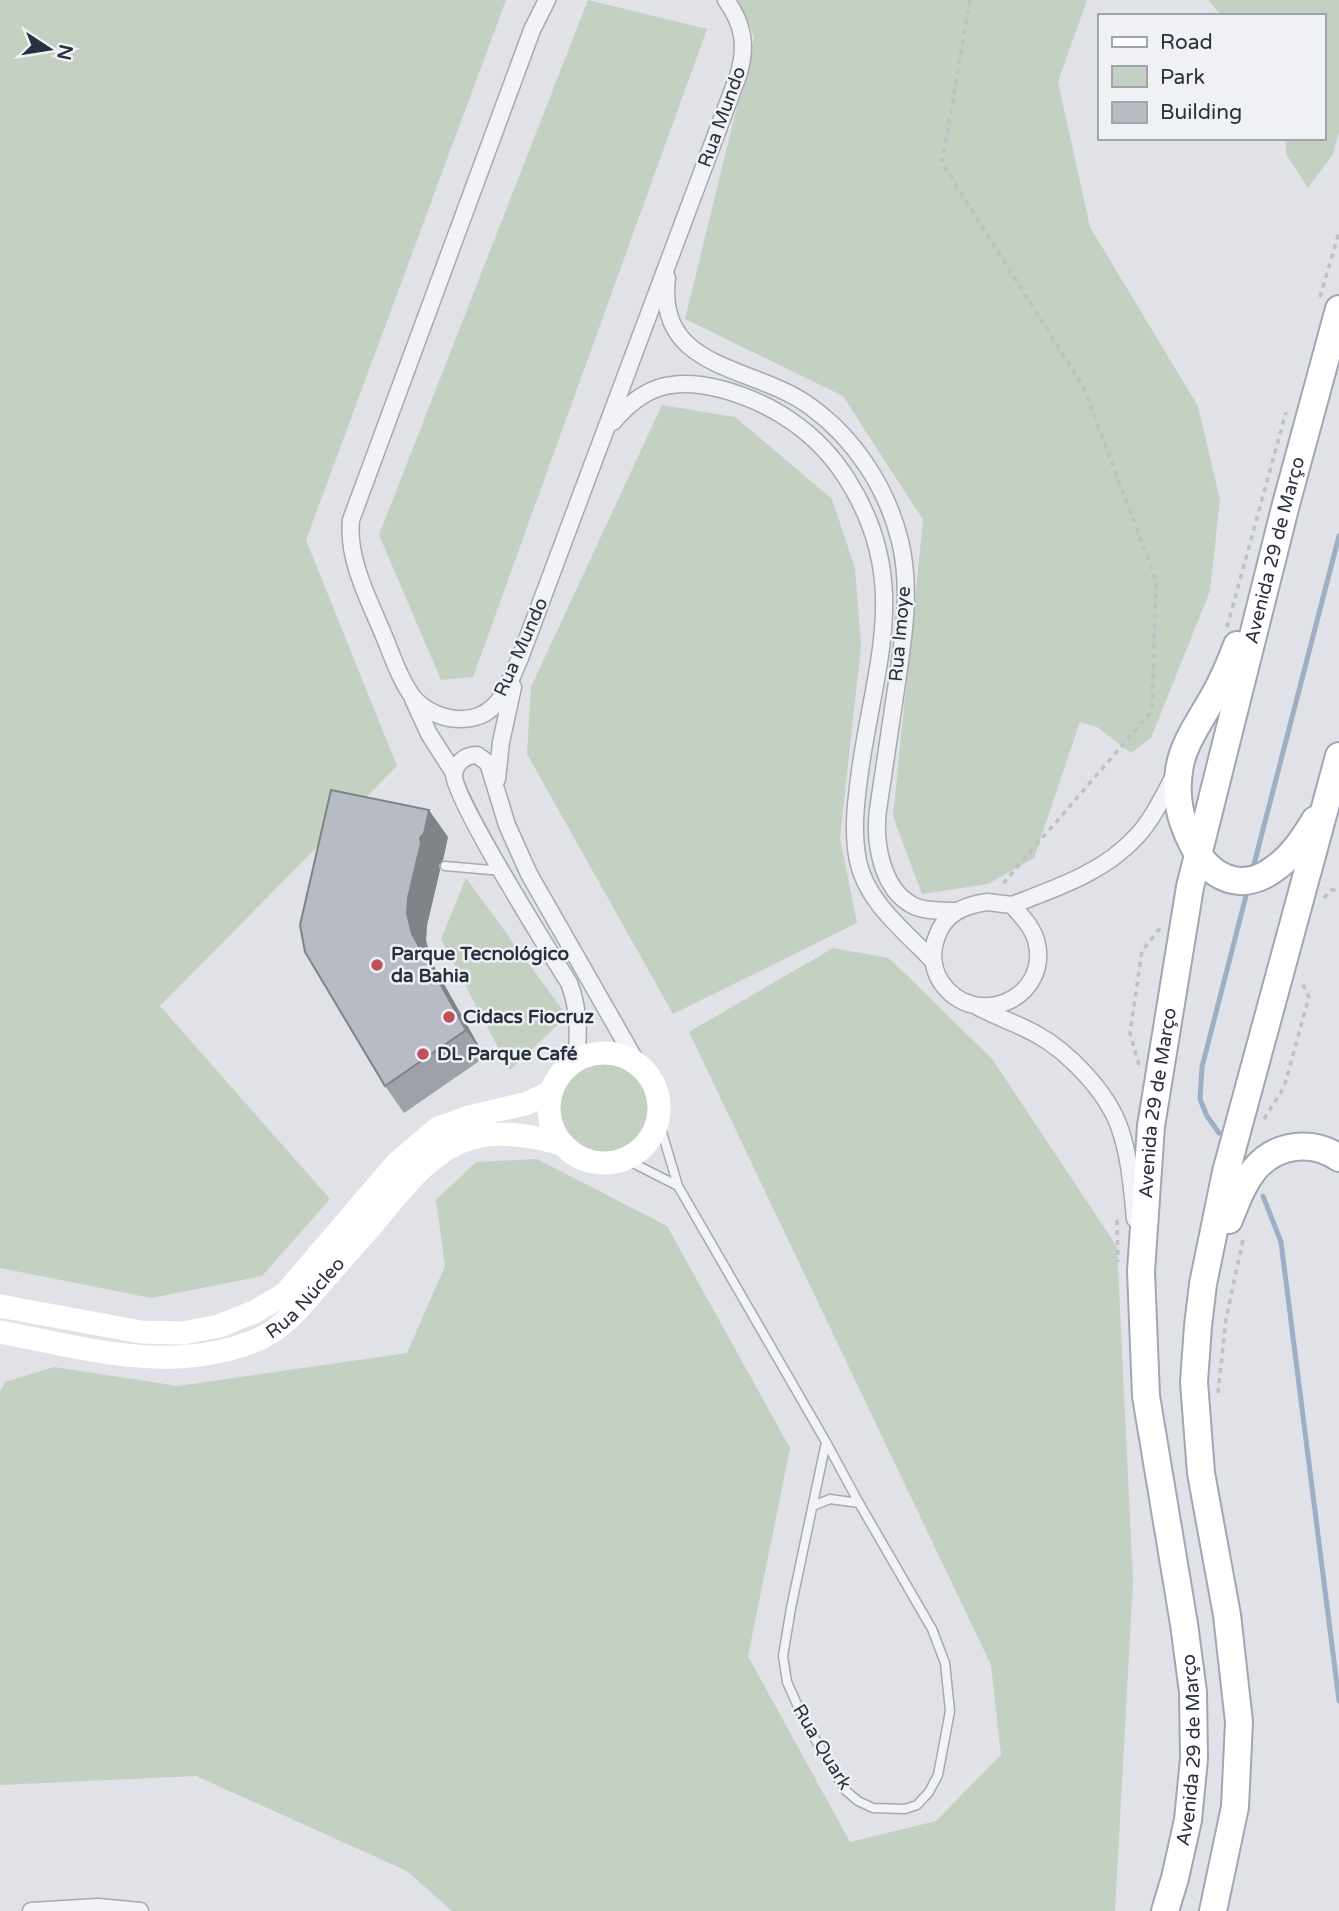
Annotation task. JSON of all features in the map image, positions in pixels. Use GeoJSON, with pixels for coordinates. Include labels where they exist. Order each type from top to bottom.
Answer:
{"type":"FeatureCollection","features":[{"type":"Feature","properties":{"kind":"main road","name":"Avenida 29 de Março"},"geometry":{"type":"LineString","coordinates":[[1165,1911],[1188,1820],[1194,1759],[1193,1692],[1178,1584],[1146,1396],[1141,1271],[1151,1126],[1190,887],[1203,862],[1285,508],[1339,309]]}},
{"type":"Feature","properties":{"kind":"main road"},"geometry":{"type":"LineString","coordinates":[[1285,508],[1232,658],[1197,725],[1179,768],[1177,799],[1180,817],[1203,862],[1223,879],[1238,881],[1261,877],[1289,856],[1303,840],[1329,795]]}},
{"type":"Feature","properties":{"kind":"main road"},"geometry":{"type":"LineString","coordinates":[[1213,1911],[1235,1807],[1239,1722],[1227,1615],[1200,1473],[1196,1429],[1194,1382],[1203,1283],[1226,1172],[1339,756]]}},
{"type":"Feature","properties":{"kind":"main road"},"geometry":{"type":"LineString","coordinates":[[1203,1283],[1240,1190],[1255,1168],[1269,1156],[1295,1146],[1313,1146],[1329,1151],[1339,1158]]}},
{"type":"Feature","properties":{"kind":"street","name":"Rua Mundo"},"geometry":{"type":"LineString","coordinates":[[547,0],[524,50],[351,520],[351,549],[371,606],[410,694],[436,715],[467,719],[485,714],[504,692],[520,658],[743,61],[744,40],[734,8],[726,0]]}},
{"type":"Feature","properties":{"kind":"street","name":"Rua Imoye"},"geometry":{"type":"LineString","coordinates":[[671,253],[666,302],[677,334],[694,352],[709,361],[757,378],[811,407],[856,449],[875,479],[887,506],[900,541],[906,583],[904,630],[878,810],[878,848],[886,874],[911,904],[925,909],[956,911]]}},
{"type":"Feature","properties":{"kind":"street","name":"Rua Imoye"},"geometry":{"type":"LineString","coordinates":[[607,429],[635,400],[653,389],[668,384],[709,386],[745,396],[799,425],[836,461],[851,485],[869,517],[874,533],[882,568],[885,607],[883,638],[854,819],[859,863],[870,891],[882,908],[933,961]]}},
{"type":"Feature","properties":{"kind":"street"},"geometry":{"type":"LineString","coordinates":[[497,791],[498,762],[505,719],[520,658]]}},
{"type":"Feature","properties":{"kind":"street"},"geometry":{"type":"LineString","coordinates":[[410,694],[429,734],[454,773],[457,789],[502,871],[569,983],[576,1002],[576,1059]]}},
{"type":"Feature","properties":{"kind":"street"},"geometry":{"type":"LineString","coordinates":[[454,773],[457,765],[468,756],[483,757],[488,763],[507,825],[529,874],[637,1063]]}},
{"type":"Feature","properties":{"kind":"street"},"geometry":{"type":"LineString","coordinates":[[1141,1271],[1130,1170],[1120,1128],[1097,1088],[1067,1055],[1037,1034],[962,1002],[948,991],[938,977],[933,961],[933,947],[937,933],[945,921],[970,904],[987,902],[1012,905],[1076,880],[1108,861],[1136,837],[1160,804],[1179,768]]}},
{"type":"Feature","properties":{"kind":"street"},"geometry":{"type":"LineString","coordinates":[[978,1007],[995,1006],[1011,1000],[1025,989],[1034,975],[1038,958],[1036,941],[1029,925],[1012,905]]}},
{"type":"Feature","properties":{"kind":"street"},"geometry":{"type":"LineString","coordinates":[[591,1053],[623,1055],[637,1063],[648,1074],[656,1088],[658,1119],[652,1136],[640,1150],[625,1159],[608,1164],[581,1159],[561,1144],[550,1125],[550,1092],[563,1069],[576,1059],[591,1053]]}},
{"type":"Feature","properties":{"kind":"street","name":"Rua Núcleo"},"geometry":{"type":"LineString","coordinates":[[0,1306],[141,1332],[183,1333],[219,1326],[254,1312],[285,1294],[396,1164],[438,1128],[469,1117],[528,1103],[550,1092]]}},
{"type":"Feature","properties":{"kind":"street","name":"Rua Núcleo"},"geometry":{"type":"LineString","coordinates":[[0,1332],[147,1358],[191,1357],[226,1351],[254,1342],[297,1311],[405,1185],[434,1158],[473,1137],[526,1136],[561,1144]]}},
{"type":"Feature","properties":{"kind":"street"},"geometry":{"type":"LineString","coordinates":[[31,1911],[99,1907],[140,1911]]}},
{"type":"Feature","properties":{"kind":"lane"},"geometry":{"type":"LineString","coordinates":[[445,866],[502,871]]}},
{"type":"Feature","properties":{"kind":"lane","name":"Rua Quark"},"geometry":{"type":"LineString","coordinates":[[658,1119],[678,1186],[827,1442],[932,1629],[946,1663],[950,1711],[938,1775],[929,1792],[917,1805],[905,1809],[873,1808],[858,1801],[845,1790],[805,1722],[787,1682],[783,1656],[827,1442]]}},
{"type":"Feature","properties":{"kind":"lane"},"geometry":{"type":"LineString","coordinates":[[625,1159],[678,1186]]}},
{"type":"Feature","properties":{"kind":"lane"},"geometry":{"type":"LineString","coordinates":[[813,1506],[830,1499],[859,1503]]}},
{"type":"Feature","properties":{"kind":"path"},"geometry":{"type":"LineString","coordinates":[[970,0],[942,163],[1083,386],[1156,580],[1152,711],[987,902]]}},
{"type":"Feature","properties":{"kind":"path"},"geometry":{"type":"LineString","coordinates":[[1321,907],[1322,900],[1331,890],[1339,890]]}},
{"type":"Feature","properties":{"kind":"path"},"geometry":{"type":"LineString","coordinates":[[1263,1120],[1284,1087],[1309,997],[1301,981]]}},
{"type":"Feature","properties":{"kind":"path"},"geometry":{"type":"LineString","coordinates":[[1217,1402],[1226,1319],[1246,1225]]}},
{"type":"Feature","properties":{"kind":"green space"},"geometry":{"type":"Polygon","coordinates":[[[0,0],[506,0],[306,540],[397,766],[160,1006],[330,1199],[262,1276],[151,1298],[0,1268],[0,0]]]}},
{"type":"Feature","properties":{"kind":"green space"},"geometry":{"type":"Polygon","coordinates":[[[588,0],[707,29],[473,677],[441,680],[379,535],[588,0]]]}},
{"type":"Feature","properties":{"kind":"green space"},"geometry":{"type":"Polygon","coordinates":[[[738,0],[1087,0],[1058,82],[1090,227],[1198,406],[1220,500],[1210,591],[1151,738],[1131,753],[1097,727],[1080,722],[1034,858],[988,884],[922,894],[893,816],[923,520],[843,396],[685,319],[754,37],[738,0]]]}},
{"type":"Feature","properties":{"kind":"green space"},"geometry":{"type":"Polygon","coordinates":[[[1208,0],[1339,0],[1339,131],[1333,154],[1308,188],[1286,154],[1286,140],[1325,140],[1325,14],[1220,14],[1208,0]]]}},
{"type":"Feature","properties":{"kind":"green space"},"geometry":{"type":"Polygon","coordinates":[[[662,405],[735,417],[832,499],[855,568],[861,646],[840,838],[857,923],[673,1014],[527,754],[531,687],[662,405]]]}},
{"type":"Feature","properties":{"kind":"green space"},"geometry":{"type":"Polygon","coordinates":[[[466,878],[567,1016],[510,1070],[441,939],[466,878]]]}},
{"type":"Feature","properties":{"kind":"green space"},"geometry":{"type":"Polygon","coordinates":[[[833,948],[889,958],[992,1059],[1117,1247],[1133,1581],[1115,1911],[452,1911],[407,1871],[196,1776],[0,1785],[0,1392],[5,1382],[54,1367],[178,1386],[407,1353],[445,1266],[436,1200],[476,1162],[537,1159],[667,1226],[790,1448],[748,1656],[850,1842],[936,1821],[1001,1755],[991,1665],[689,1032],[833,948]]]}},
{"type":"Feature","properties":{"kind":"green space"},"geometry":{"type":"Polygon","coordinates":[[[599,1062],[610,1063],[633,1075],[645,1087],[650,1101],[649,1116],[643,1130],[620,1150],[606,1153],[590,1150],[576,1141],[565,1129],[558,1113],[561,1096],[581,1066],[599,1062]]]}},
{"type":"Feature","properties":{"kind":"building","name":"Parque Tecnológico da Bahia"},"geometry":{"type":"Polygon","coordinates":[[[331,790],[429,810],[424,833],[420,838],[407,913],[412,934],[466,1030],[385,1086],[305,952],[300,925],[331,790]]]}},
{"type":"Feature","properties":{"kind":"waterway"},"geometry":{"type":"LineString","coordinates":[[1252,872],[1339,536]]}},
{"type":"Feature","properties":{"kind":"waterway"},"geometry":{"type":"LineString","coordinates":[[1219,1133],[1207,1116],[1200,1099],[1202,1067],[1248,888]]}},
{"type":"Feature","properties":{"kind":"waterway"},"geometry":{"type":"LineString","coordinates":[[1263,1196],[1281,1242],[1339,1701]]}},
{"type":"Feature","properties":{"kind":"place","name":"Parque Tecnológico da Bahia"},"geometry":{"type":"Point","coordinates":[377,965]}},
{"type":"Feature","properties":{"kind":"place","name":"Cidacs Fiocruz"},"geometry":{"type":"Point","coordinates":[449,1017]}},
{"type":"Feature","properties":{"kind":"place","name":"DL Parque Café"},"geometry":{"type":"Point","coordinates":[423,1054]}}]}
